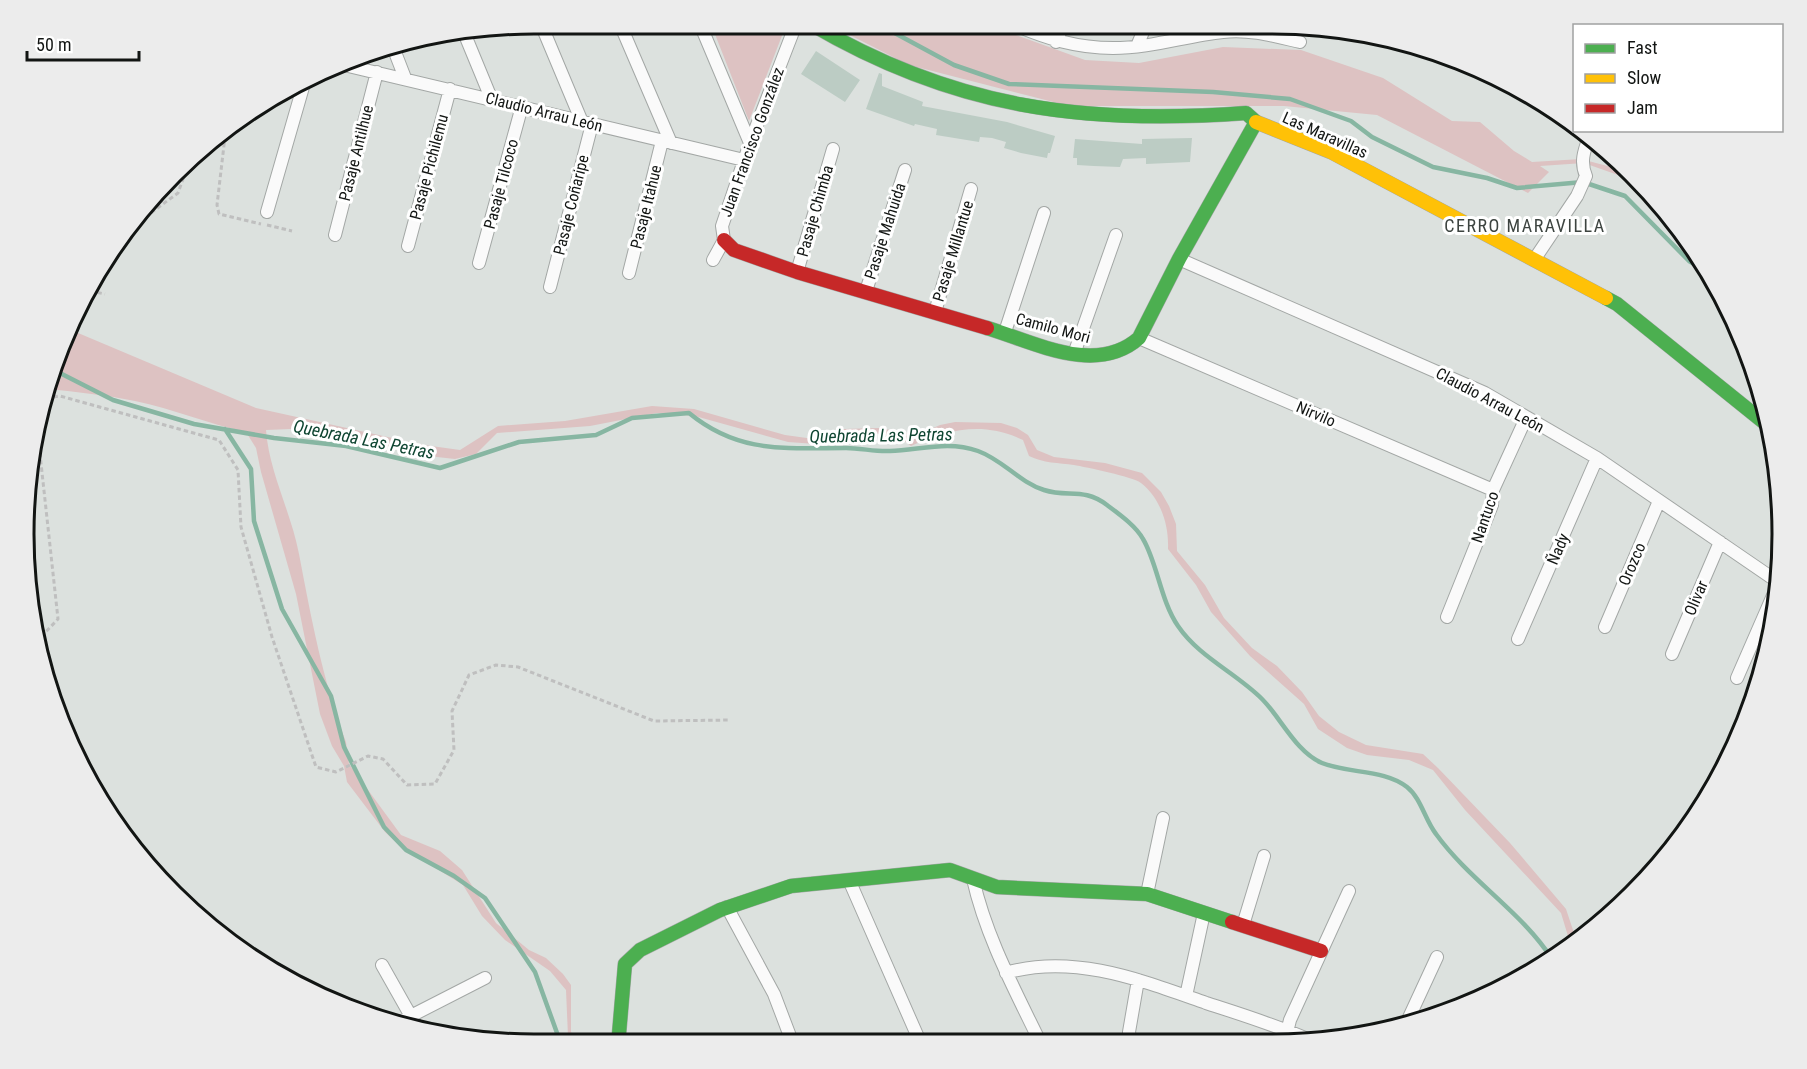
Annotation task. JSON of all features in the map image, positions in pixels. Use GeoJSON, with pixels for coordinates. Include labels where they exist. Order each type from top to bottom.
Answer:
{"type":"FeatureCollection","features":[{"type":"Feature","properties":{"kind":"street"},"geometry":{"type":"LineString","coordinates":[[546,34],[587,123]]}},
{"type":"Feature","properties":{"kind":"street"},"geometry":{"type":"LineString","coordinates":[[624,34],[667,142]]}},
{"type":"Feature","properties":{"kind":"street"},"geometry":{"type":"LineString","coordinates":[[704,34],[750,143]]}},
{"type":"Feature","properties":{"kind":"street","name":"Juan Francisco González"},"geometry":{"type":"LineString","coordinates":[[713,260],[724,240],[722,226],[744,160],[792,34]]}},
{"type":"Feature","properties":{"kind":"street","name":"Las Maravillas"},"geometry":{"type":"LineString","coordinates":[[825,34],[903,71],[950,87],[1014,104],[1123,118],[1246,113],[1256,122],[1331,152],[1617,304],[1758,416]]}},
{"type":"Feature","properties":{"kind":"street"},"geometry":{"type":"LineString","coordinates":[[1037,34],[1056,42],[1091,47],[1137,46],[1196,34]]}},
{"type":"Feature","properties":{"kind":"street"},"geometry":{"type":"LineString","coordinates":[[1056,42],[1059,34]]}},
{"type":"Feature","properties":{"kind":"street"},"geometry":{"type":"LineString","coordinates":[[1137,46],[1142,34]]}},
{"type":"Feature","properties":{"kind":"street"},"geometry":{"type":"LineString","coordinates":[[1266,34],[1300,42]]}},
{"type":"Feature","properties":{"kind":"street"},"geometry":{"type":"LineString","coordinates":[[467,39],[491,98]]}},
{"type":"Feature","properties":{"kind":"street"},"geometry":{"type":"LineString","coordinates":[[396,55],[405,78]]}},
{"type":"Feature","properties":{"kind":"street","name":"Claudio Arrau León"},"geometry":{"type":"LineString","coordinates":[[357,68],[744,160]]}},
{"type":"Feature","properties":{"kind":"street","name":"Pasaje Antilhue"},"geometry":{"type":"LineString","coordinates":[[335,235],[377,72]]}},
{"type":"Feature","properties":{"kind":"street","name":"Pasaje Pichilemu"},"geometry":{"type":"LineString","coordinates":[[408,246],[450,89]]}},
{"type":"Feature","properties":{"kind":"street"},"geometry":{"type":"LineString","coordinates":[[267,213],[302,92]]}},
{"type":"Feature","properties":{"kind":"street","name":"Pasaje Tilcoco"},"geometry":{"type":"LineString","coordinates":[[479,263],[522,106]]}},
{"type":"Feature","properties":{"kind":"street","name":"Camilo Mori"},"geometry":{"type":"LineString","coordinates":[[724,240],[734,250],[797,272],[1074,354],[1114,356],[1130,347],[1139,338],[1179,258],[1256,122]]}},
{"type":"Feature","properties":{"kind":"street","name":"Pasaje Coñaripe"},"geometry":{"type":"LineString","coordinates":[[550,287],[587,123]]}},
{"type":"Feature","properties":{"kind":"street","name":"Pasaje Itahue"},"geometry":{"type":"LineString","coordinates":[[629,273],[667,142]]}},
{"type":"Feature","properties":{"kind":"street"},"geometry":{"type":"LineString","coordinates":[[1534,260],[1577,196],[1586,176],[1582,167],[1586,146]]}},
{"type":"Feature","properties":{"kind":"street","name":"Pasaje Chimba"},"geometry":{"type":"LineString","coordinates":[[797,272],[833,149]]}},
{"type":"Feature","properties":{"kind":"street","name":"Pasaje Mahuida"},"geometry":{"type":"LineString","coordinates":[[866,291],[905,170]]}},
{"type":"Feature","properties":{"kind":"street","name":"Pasaje Millantue"},"geometry":{"type":"LineString","coordinates":[[935,312],[971,189]]}},
{"type":"Feature","properties":{"kind":"street"},"geometry":{"type":"LineString","coordinates":[[1005,332],[1044,213]]}},
{"type":"Feature","properties":{"kind":"street"},"geometry":{"type":"LineString","coordinates":[[1074,354],[1116,235]]}},
{"type":"Feature","properties":{"kind":"street","name":"Claudio Arrau León"},"geometry":{"type":"LineString","coordinates":[[1179,258],[1485,393],[1597,458],[1770,577]]}},
{"type":"Feature","properties":{"kind":"street","name":"Nirvilo"},"geometry":{"type":"LineString","coordinates":[[1139,338],[1493,490]]}},
{"type":"Feature","properties":{"kind":"street","name":"Nantuco"},"geometry":{"type":"LineString","coordinates":[[1447,617],[1492,505],[1493,490],[1526,418]]}},
{"type":"Feature","properties":{"kind":"street","name":"Ñady"},"geometry":{"type":"LineString","coordinates":[[1518,639],[1597,458]]}},
{"type":"Feature","properties":{"kind":"street","name":"Orozco"},"geometry":{"type":"LineString","coordinates":[[1605,627],[1659,501]]}},
{"type":"Feature","properties":{"kind":"street","name":"Olivar"},"geometry":{"type":"LineString","coordinates":[[1672,654],[1720,542]]}},
{"type":"Feature","properties":{"kind":"street"},"geometry":{"type":"LineString","coordinates":[[1737,678],[1766,610]]}},
{"type":"Feature","properties":{"kind":"street"},"geometry":{"type":"LineString","coordinates":[[1147,894],[1163,818]]}},
{"type":"Feature","properties":{"kind":"street"},"geometry":{"type":"LineString","coordinates":[[1243,925],[1264,856]]}},
{"type":"Feature","properties":{"kind":"street"},"geometry":{"type":"LineString","coordinates":[[619,1034],[626,964],[640,950],[727,907],[791,886],[950,870],[997,887],[1147,894],[1321,951]]}},
{"type":"Feature","properties":{"kind":"street"},"geometry":{"type":"LineString","coordinates":[[973,879],[979,907],[1006,973],[1036,1034]]}},
{"type":"Feature","properties":{"kind":"street"},"geometry":{"type":"LineString","coordinates":[[849,880],[917,1034]]}},
{"type":"Feature","properties":{"kind":"street"},"geometry":{"type":"LineString","coordinates":[[1286,1034],[1321,951],[1350,891]]}},
{"type":"Feature","properties":{"kind":"street"},"geometry":{"type":"LineString","coordinates":[[727,907],[774,994],[789,1034]]}},
{"type":"Feature","properties":{"kind":"street"},"geometry":{"type":"LineString","coordinates":[[1186,996],[1204,913]]}},
{"type":"Feature","properties":{"kind":"street"},"geometry":{"type":"LineString","coordinates":[[1410,1015],[1437,957]]}},
{"type":"Feature","properties":{"kind":"street"},"geometry":{"type":"LineString","coordinates":[[382,965],[412,1019]]}},
{"type":"Feature","properties":{"kind":"street"},"geometry":{"type":"LineString","coordinates":[[1006,973],[1029,966],[1077,966],[1138,980],[1294,1033]]}},
{"type":"Feature","properties":{"kind":"street"},"geometry":{"type":"LineString","coordinates":[[406,1017],[485,978]]}},
{"type":"Feature","properties":{"kind":"street"},"geometry":{"type":"LineString","coordinates":[[1129,1034],[1138,980]]}},
{"type":"Feature","properties":{"kind":"path"},"geometry":{"type":"LineString","coordinates":[[224,143],[217,205],[219,214],[292,231]]}},
{"type":"Feature","properties":{"kind":"path"},"geometry":{"type":"LineString","coordinates":[[155,210],[178,193],[183,179]]}},
{"type":"Feature","properties":{"kind":"path"},"geometry":{"type":"LineString","coordinates":[[97,292],[105,294]]}},
{"type":"Feature","properties":{"kind":"path"},"geometry":{"type":"LineString","coordinates":[[54,397],[60,396],[219,440],[238,470],[241,527],[272,637],[316,767],[336,772],[368,756],[384,759],[407,786],[435,784],[454,750],[452,711],[469,675],[496,665],[518,667],[654,721],[730,720]]}},
{"type":"Feature","properties":{"kind":"path"},"geometry":{"type":"LineString","coordinates":[[41,459],[58,619],[44,633]]}},
{"type":"Feature","properties":{"kind":"shaded area"},"geometry":{"type":"Polygon","coordinates":[[[715,34],[783,34],[749,121],[715,34]]]}},
{"type":"Feature","properties":{"kind":"shaded area"},"geometry":{"type":"Polygon","coordinates":[[[848,34],[1013,34],[1085,60],[1139,63],[1223,47],[1301,50],[1383,78],[1452,121],[1480,122],[1514,151],[1532,162],[1581,159],[1611,167],[1626,181],[1618,175],[1584,163],[1540,166],[1549,172],[1528,193],[1377,115],[1284,106],[1069,106],[909,65],[848,34]]]}},
{"type":"Feature","properties":{"kind":"shaded area"},"geometry":{"type":"Polygon","coordinates":[[[77,333],[256,408],[424,445],[460,450],[498,426],[565,421],[652,406],[694,409],[785,435],[814,439],[844,429],[879,428],[917,435],[940,425],[955,422],[1001,423],[1017,428],[1028,435],[1037,450],[1054,457],[1105,463],[1142,473],[1161,492],[1169,506],[1176,524],[1177,551],[1205,585],[1224,618],[1252,648],[1277,666],[1302,692],[1319,716],[1339,732],[1366,745],[1423,754],[1510,843],[1566,909],[1574,933],[1568,937],[1561,913],[1465,810],[1433,770],[1409,760],[1367,755],[1347,748],[1318,729],[1304,704],[1250,656],[1211,612],[1196,585],[1168,549],[1167,531],[1159,505],[1148,489],[1137,481],[1098,470],[1034,458],[1029,456],[1023,440],[1008,434],[980,429],[939,435],[911,446],[899,437],[865,432],[816,444],[788,442],[695,416],[657,413],[590,426],[497,433],[476,454],[455,459],[410,454],[372,441],[319,436],[291,429],[266,430],[271,461],[295,538],[318,649],[346,742],[349,764],[401,835],[440,851],[462,870],[496,923],[529,950],[546,958],[563,974],[571,985],[572,1034],[568,1034],[566,990],[550,971],[505,940],[482,916],[463,885],[400,846],[385,832],[347,782],[344,766],[332,746],[320,714],[296,594],[256,448],[246,432],[163,408],[102,395],[56,390],[77,333]]]}},
{"type":"Feature","properties":{"kind":"building"},"geometry":{"type":"Polygon","coordinates":[[[816,51],[860,80],[845,102],[801,74],[816,51]]]}},
{"type":"Feature","properties":{"kind":"building"},"geometry":{"type":"Polygon","coordinates":[[[879,73],[882,74],[882,86],[923,102],[922,106],[1007,122],[1055,136],[1050,153],[1047,158],[1021,153],[1004,148],[1006,142],[992,138],[980,137],[979,142],[936,135],[937,129],[915,124],[914,126],[866,109],[879,73]]]}},
{"type":"Feature","properties":{"kind":"building"},"geometry":{"type":"Polygon","coordinates":[[[1192,138],[1190,162],[1146,164],[1146,158],[1123,159],[1120,167],[1077,165],[1077,158],[1073,158],[1075,139],[1142,144],[1142,139],[1192,138]]]}},
{"type":"Feature","properties":{"kind":"waterway"},"geometry":{"type":"LineString","coordinates":[[897,34],[954,65],[1009,84],[1213,92],[1290,99],[1351,121],[1372,137],[1433,167],[1487,178],[1517,188],[1583,182],[1625,196],[1692,263]]}},
{"type":"Feature","properties":{"kind":"waterway","name":"Quebrada Las Petras"},"geometry":{"type":"LineString","coordinates":[[61,374],[113,400],[194,424],[274,438],[346,446],[440,468],[519,442],[596,435],[632,418],[689,413],[726,436],[763,446],[885,451],[956,446],[978,451],[1035,486],[1053,492],[1090,496],[1107,505],[1127,521],[1140,534],[1148,548],[1172,616],[1196,647],[1262,699],[1297,743],[1313,758],[1332,766],[1388,777],[1407,787],[1416,797],[1432,828],[1450,851],[1526,926],[1547,952]]}},
{"type":"Feature","properties":{"kind":"waterway"},"geometry":{"type":"LineString","coordinates":[[225,429],[251,469],[254,521],[282,609],[331,696],[344,747],[384,827],[406,850],[454,876],[485,898],[535,972],[557,1034]]}},
{"type":"Feature","properties":{"kind":"traffic: fast"},"geometry":{"type":"LineString","coordinates":[[830,34],[916,75],[968,92],[1021,104],[1074,112],[1129,116],[1246,113],[1256,122]]}},
{"type":"Feature","properties":{"kind":"traffic: fast"},"geometry":{"type":"LineString","coordinates":[[987,328],[1044,347],[1084,355],[1104,354],[1122,349],[1139,338],[1179,259],[1256,122]]}},
{"type":"Feature","properties":{"kind":"traffic: fast"},"geometry":{"type":"LineString","coordinates":[[1606,298],[1617,304],[1758,418]]}},
{"type":"Feature","properties":{"kind":"traffic: fast"},"geometry":{"type":"LineString","coordinates":[[619,1034],[625,964],[640,950],[720,910],[791,886],[950,870],[997,887],[1147,894],[1232,922]]}},
{"type":"Feature","properties":{"kind":"traffic: slow"},"geometry":{"type":"LineString","coordinates":[[1256,122],[1331,152],[1606,298]]}},
{"type":"Feature","properties":{"kind":"traffic: jam"},"geometry":{"type":"LineString","coordinates":[[724,240],[734,250],[797,272],[987,328]]}},
{"type":"Feature","properties":{"kind":"traffic: jam"},"geometry":{"type":"LineString","coordinates":[[1232,922],[1321,951]]}},
{"type":"Feature","properties":{"kind":"district","name":"CERRO MARAVILLA"},"geometry":{"type":"Point","coordinates":[1525,225]}}]}
